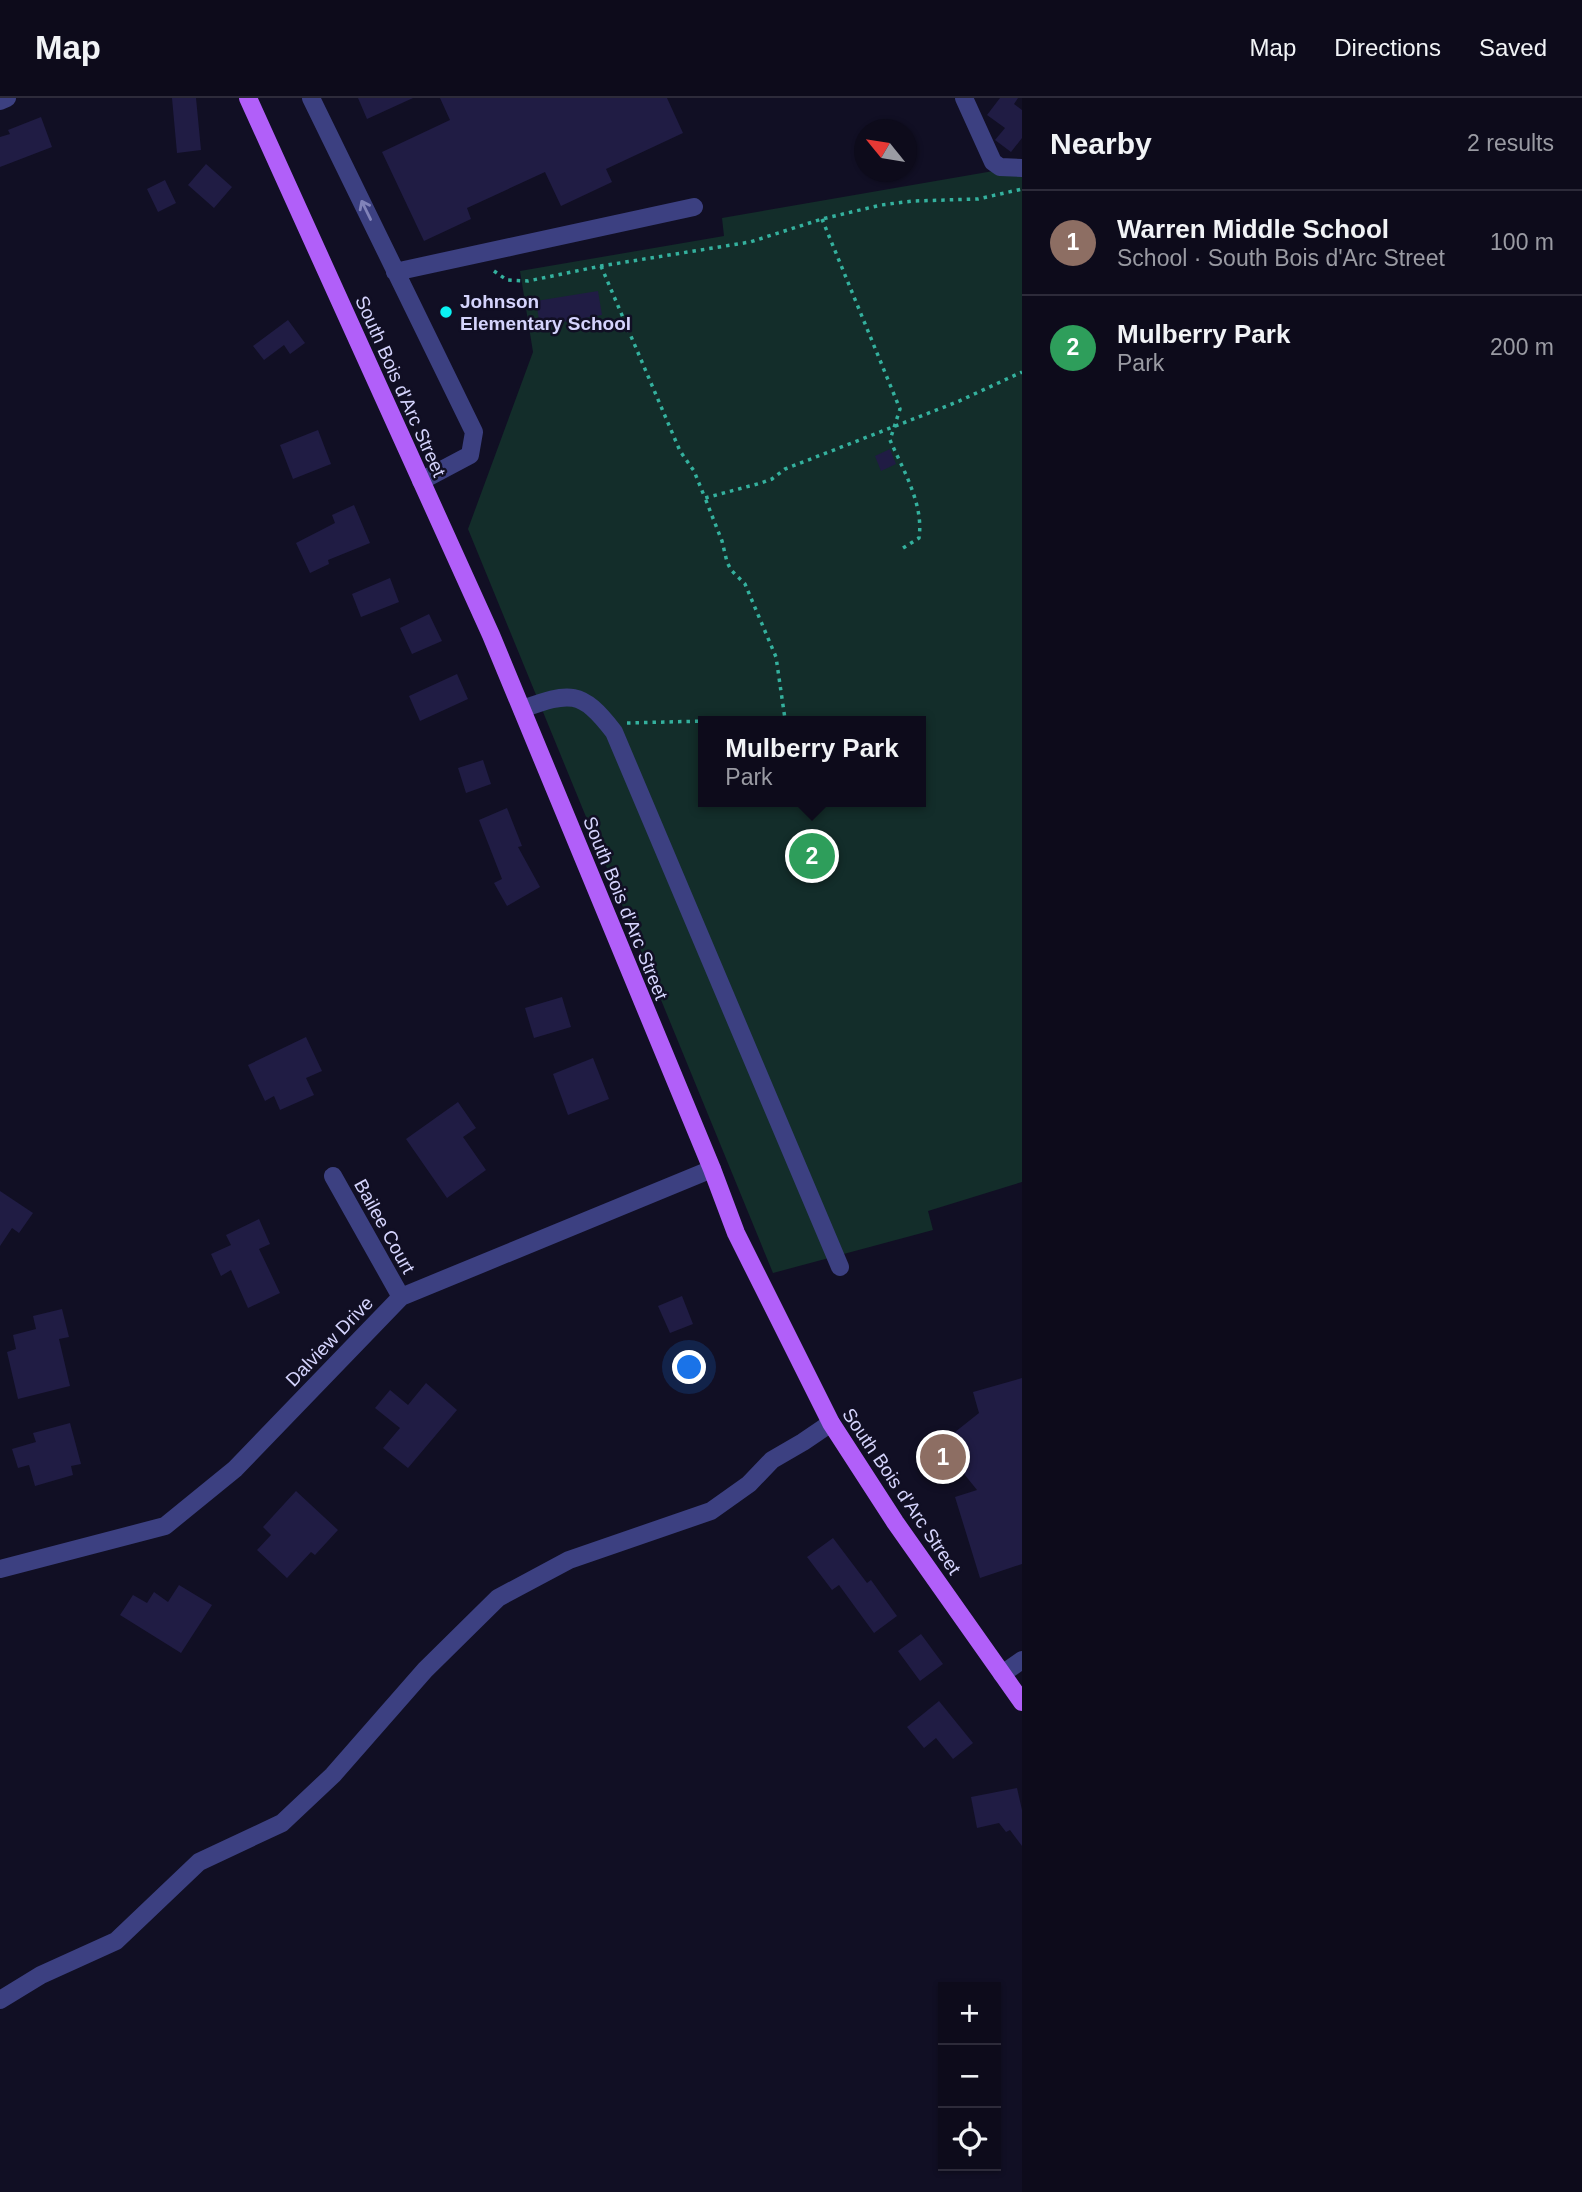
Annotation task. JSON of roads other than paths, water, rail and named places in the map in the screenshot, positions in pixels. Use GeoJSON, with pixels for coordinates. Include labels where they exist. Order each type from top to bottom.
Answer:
{"type":"FeatureCollection","features":[{"type":"Feature","properties":{"kind":"main road","name":"South Bois d'Arc Street"},"geometry":{"type":"LineString","coordinates":[[248,98],[522,709],[736,1233],[831,1423],[895,1522],[1022,1702]]}},
{"type":"Feature","properties":{"kind":"street"},"geometry":{"type":"LineString","coordinates":[[0,101],[7,98]]}},
{"type":"Feature","properties":{"kind":"street"},"geometry":{"type":"LineString","coordinates":[[311,98],[474,432],[470,455],[421,481]]}},
{"type":"Feature","properties":{"kind":"street"},"geometry":{"type":"LineString","coordinates":[[964,98],[993,162],[1000,167],[1022,168]]}},
{"type":"Feature","properties":{"kind":"street"},"geometry":{"type":"LineString","coordinates":[[396,272],[694,207]]}},
{"type":"Feature","properties":{"kind":"street"},"geometry":{"type":"LineString","coordinates":[[522,709],[556,697],[571,696],[599,712],[614,732],[840,1267]]}},
{"type":"Feature","properties":{"kind":"street","name":"Dalview Drive"},"geometry":{"type":"LineString","coordinates":[[0,1569],[164,1525],[234,1469],[401,1297],[712,1169]]}},
{"type":"Feature","properties":{"kind":"street","name":"Bailee Court"},"geometry":{"type":"LineString","coordinates":[[333,1176],[401,1297]]}},
{"type":"Feature","properties":{"kind":"street"},"geometry":{"type":"LineString","coordinates":[[0,2000],[41,1975],[116,1941],[199,1862],[282,1823],[333,1775],[425,1670],[498,1598],[569,1560],[712,1511],[749,1484],[772,1460],[831,1423]]}},
{"type":"Feature","properties":{"kind":"street"},"geometry":{"type":"LineString","coordinates":[[1002,1674],[1022,1660]]}},
{"type":"Feature","properties":{"kind":"place","name":"Johnson Elementary School"},"geometry":{"type":"Point","coordinates":[446,312]}},
{"type":"Feature","properties":{"kind":"place","name":"Mulberry Park"},"geometry":{"type":"Point","coordinates":[812,856]}},
{"type":"Feature","properties":{"kind":"place","name":"Warren Middle School"},"geometry":{"type":"Point","coordinates":[943,1457]}}]}
